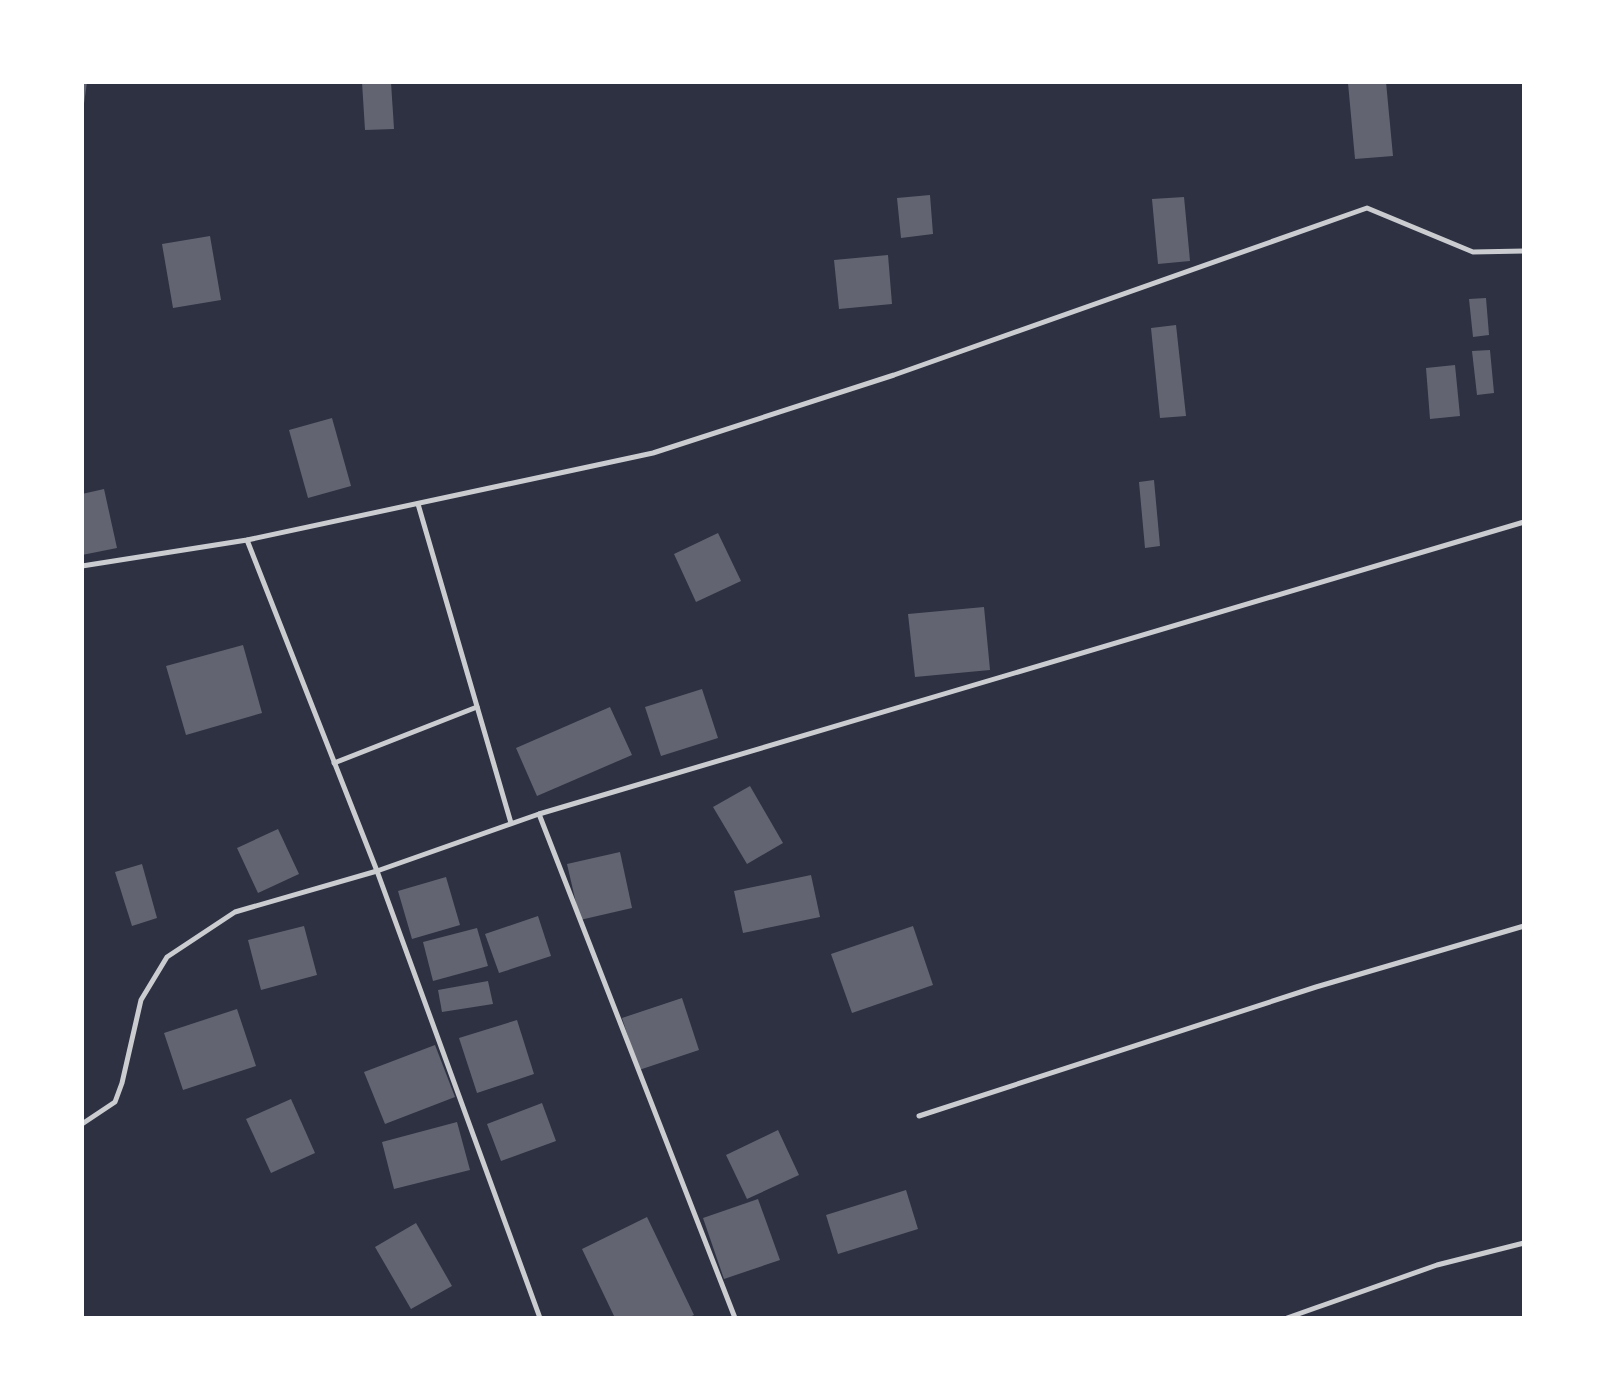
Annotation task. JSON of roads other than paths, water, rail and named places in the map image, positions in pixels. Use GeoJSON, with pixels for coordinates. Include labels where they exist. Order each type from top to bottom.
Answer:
{"type":"FeatureCollection","features":[{"type":"Feature","properties":{"kind":"street"},"geometry":{"type":"LineString","coordinates":[[82,566],[247,540],[654,453],[894,375],[1367,208],[1473,252],[1524,251]]}},
{"type":"Feature","properties":{"kind":"street"},"geometry":{"type":"LineString","coordinates":[[418,504],[511,824]]}},
{"type":"Feature","properties":{"kind":"street"},"geometry":{"type":"LineString","coordinates":[[82,1124],[115,1102],[122,1083],[141,1000],[167,957],[235,912],[377,871],[538,814],[1524,522]]}},
{"type":"Feature","properties":{"kind":"street"},"geometry":{"type":"LineString","coordinates":[[247,540],[377,871],[540,1318]]}},
{"type":"Feature","properties":{"kind":"street"},"geometry":{"type":"LineString","coordinates":[[334,763],[477,707]]}},
{"type":"Feature","properties":{"kind":"street"},"geometry":{"type":"LineString","coordinates":[[538,814],[735,1318]]}},
{"type":"Feature","properties":{"kind":"street"},"geometry":{"type":"LineString","coordinates":[[919,1116],[1316,987],[1524,926]]}},
{"type":"Feature","properties":{"kind":"street"},"geometry":{"type":"LineString","coordinates":[[1287,1318],[1437,1265],[1524,1243]]}}]}
